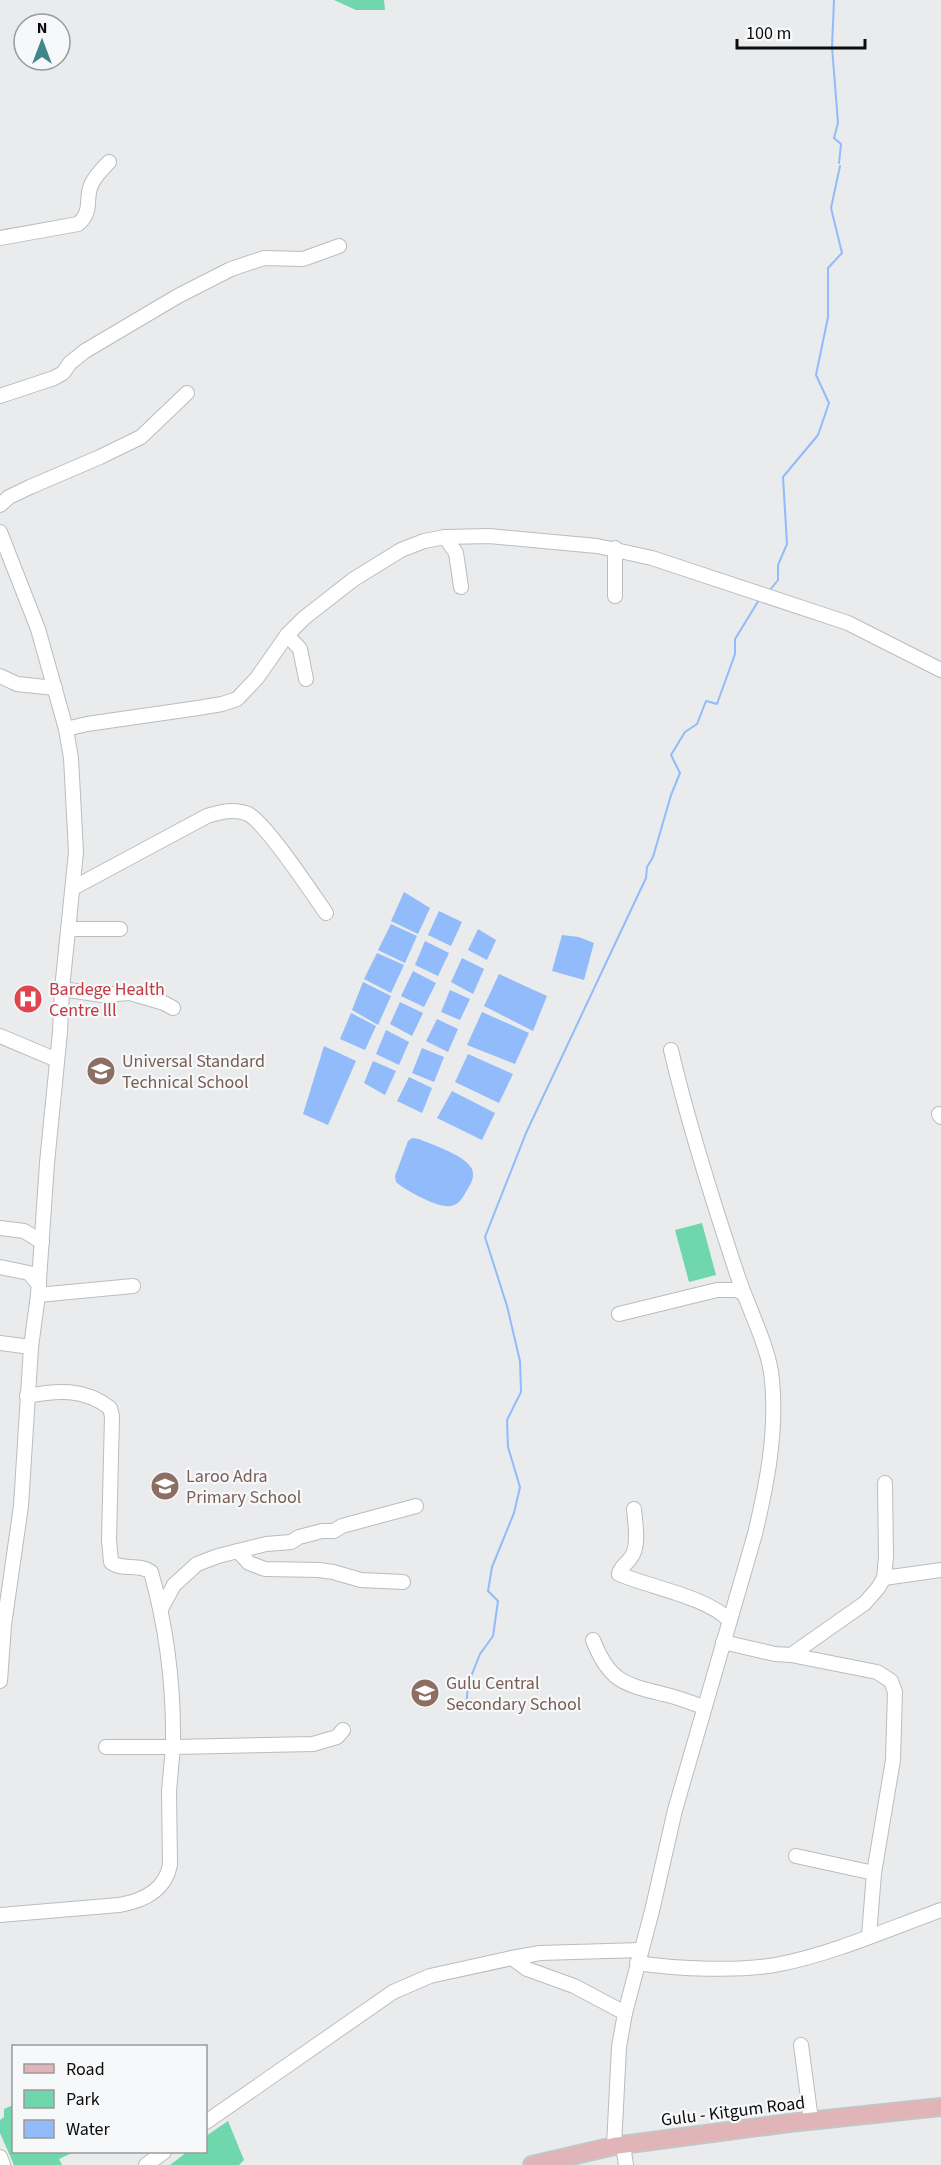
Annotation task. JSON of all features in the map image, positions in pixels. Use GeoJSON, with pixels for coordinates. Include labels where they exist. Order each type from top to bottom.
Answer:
{"type":"FeatureCollection","features":[{"type":"Feature","properties":{"kind":"main road","name":"Gulu - Kitgum Road"},"geometry":{"type":"LineString","coordinates":[[532,2165],[619,2145],[812,2120],[941,2107]]}},
{"type":"Feature","properties":{"kind":"street"},"geometry":{"type":"LineString","coordinates":[[0,238],[78,224],[84,218],[89,204],[91,184],[108,162]]}},
{"type":"Feature","properties":{"kind":"street"},"geometry":{"type":"LineString","coordinates":[[0,396],[54,378],[63,373],[70,363],[85,351],[186,291],[231,269],[264,258],[303,259],[339,246]]}},
{"type":"Feature","properties":{"kind":"street"},"geometry":{"type":"LineString","coordinates":[[0,505],[19,492],[141,437],[187,393]]}},
{"type":"Feature","properties":{"kind":"street"},"geometry":{"type":"LineString","coordinates":[[0,532],[38,629],[66,729],[71,758],[76,852],[62,989],[38,1290],[31,1347],[21,1506],[4,1624],[0,1681]]}},
{"type":"Feature","properties":{"kind":"street"},"geometry":{"type":"LineString","coordinates":[[66,729],[206,707],[237,699],[257,678],[287,634],[354,579],[401,550],[424,541],[445,537],[489,536],[615,548],[840,620],[941,670]]}},
{"type":"Feature","properties":{"kind":"street"},"geometry":{"type":"LineString","coordinates":[[445,537],[456,553],[461,587]]}},
{"type":"Feature","properties":{"kind":"street"},"geometry":{"type":"LineString","coordinates":[[615,548],[615,596]]}},
{"type":"Feature","properties":{"kind":"street"},"geometry":{"type":"LineString","coordinates":[[287,634],[300,649],[306,679]]}},
{"type":"Feature","properties":{"kind":"street"},"geometry":{"type":"LineString","coordinates":[[0,676],[17,684],[55,688]]}},
{"type":"Feature","properties":{"kind":"street"},"geometry":{"type":"LineString","coordinates":[[73,888],[207,816],[219,812],[241,812],[250,815],[263,828],[326,913]]}},
{"type":"Feature","properties":{"kind":"street"},"geometry":{"type":"LineString","coordinates":[[68,929],[120,929]]}},
{"type":"Feature","properties":{"kind":"street"},"geometry":{"type":"LineString","coordinates":[[62,989],[102,995],[130,993],[173,1008]]}},
{"type":"Feature","properties":{"kind":"street"},"geometry":{"type":"LineString","coordinates":[[0,1036],[57,1060]]}},
{"type":"Feature","properties":{"kind":"street"},"geometry":{"type":"LineString","coordinates":[[626,2165],[619,2145],[619,2047],[625,2013],[652,1911],[675,1810],[765,1491],[773,1430],[772,1378],[756,1323],[704,1175],[671,1050]]}},
{"type":"Feature","properties":{"kind":"street"},"geometry":{"type":"LineString","coordinates":[[0,1228],[24,1231],[42,1242]]}},
{"type":"Feature","properties":{"kind":"street"},"geometry":{"type":"LineString","coordinates":[[0,1267],[29,1273],[38,1290]]}},
{"type":"Feature","properties":{"kind":"street"},"geometry":{"type":"LineString","coordinates":[[38,1290],[133,1286]]}},
{"type":"Feature","properties":{"kind":"street"},"geometry":{"type":"LineString","coordinates":[[619,1314],[717,1290],[732,1289],[744,1294]]}},
{"type":"Feature","properties":{"kind":"street"},"geometry":{"type":"LineString","coordinates":[[0,1343],[31,1347]]}},
{"type":"Feature","properties":{"kind":"street"},"geometry":{"type":"LineString","coordinates":[[0,1915],[134,1903],[157,1890],[168,1875],[170,1865],[169,1791],[174,1712],[161,1608],[151,1572],[142,1568],[115,1566],[111,1562],[108,1540],[112,1413],[110,1408],[73,1391],[52,1391],[27,1396]]}},
{"type":"Feature","properties":{"kind":"street"},"geometry":{"type":"LineString","coordinates":[[792,1655],[865,1603],[884,1578],[885,1482]]}},
{"type":"Feature","properties":{"kind":"street"},"geometry":{"type":"LineString","coordinates":[[161,1608],[174,1585],[197,1564],[266,1544],[291,1542],[298,1537],[334,1531],[342,1526],[416,1506]]}},
{"type":"Feature","properties":{"kind":"street"},"geometry":{"type":"LineString","coordinates":[[634,1509],[633,1554],[620,1569],[619,1574],[704,1604],[729,1620]]}},
{"type":"Feature","properties":{"kind":"street"},"geometry":{"type":"LineString","coordinates":[[238,1551],[249,1563],[265,1569],[319,1570],[361,1580],[403,1582]]}},
{"type":"Feature","properties":{"kind":"street"},"geometry":{"type":"LineString","coordinates":[[0,1570],[5,1574],[11,1586]]}},
{"type":"Feature","properties":{"kind":"street"},"geometry":{"type":"LineString","coordinates":[[884,1578],[941,1570]]}},
{"type":"Feature","properties":{"kind":"street"},"geometry":{"type":"LineString","coordinates":[[593,1640],[606,1668],[621,1681],[636,1688],[664,1694],[703,1707]]}},
{"type":"Feature","properties":{"kind":"street"},"geometry":{"type":"LineString","coordinates":[[723,1642],[775,1654],[792,1655],[877,1672],[891,1682],[895,1692],[893,1760],[874,1874],[869,1936]]}},
{"type":"Feature","properties":{"kind":"street"},"geometry":{"type":"LineString","coordinates":[[106,1747],[173,1748],[313,1744],[337,1737],[343,1730]]}},
{"type":"Feature","properties":{"kind":"street"},"geometry":{"type":"LineString","coordinates":[[796,1856],[874,1874]]}},
{"type":"Feature","properties":{"kind":"street"},"geometry":{"type":"LineString","coordinates":[[207,2121],[393,1992],[430,1976],[540,1953],[639,1957],[732,1968],[759,1967],[798,1960],[941,1910]]}},
{"type":"Feature","properties":{"kind":"street"},"geometry":{"type":"LineString","coordinates":[[512,1958],[527,1968],[574,1986],[625,2013]]}},
{"type":"Feature","properties":{"kind":"street"},"geometry":{"type":"LineString","coordinates":[[801,2045],[812,2120]]}},
{"type":"Feature","properties":{"kind":"street"},"geometry":{"type":"LineString","coordinates":[[146,2165],[161,2153]]}},
{"type":"Feature","properties":{"kind":"street"},"geometry":{"type":"LineString","coordinates":[[0,2157],[3,2165]]}},
{"type":"Feature","properties":{"kind":"green space"},"geometry":{"type":"Polygon","coordinates":[[[334,0],[384,0],[385,10],[356,10],[334,0]]]}},
{"type":"Feature","properties":{"kind":"green space"},"geometry":{"type":"Polygon","coordinates":[[[702,1223],[716,1275],[689,1282],[675,1230],[702,1223]]]}},
{"type":"Feature","properties":{"kind":"green space"},"geometry":{"type":"Polygon","coordinates":[[[12,2105],[12,2153],[72,2153],[59,2159],[62,2165],[14,2165],[0,2133],[0,2120],[4,2117],[4,2109],[12,2105]]]}},
{"type":"Feature","properties":{"kind":"green space"},"geometry":{"type":"Polygon","coordinates":[[[228,2121],[244,2160],[239,2165],[170,2165],[186,2153],[207,2153],[207,2135],[228,2121]]]}},
{"type":"Feature","properties":{"kind":"water"},"geometry":{"type":"Polygon","coordinates":[[[404,892],[430,908],[418,934],[391,921],[404,892]]]}},
{"type":"Feature","properties":{"kind":"water"},"geometry":{"type":"Polygon","coordinates":[[[439,911],[462,922],[451,946],[428,935],[439,911]]]}},
{"type":"Feature","properties":{"kind":"water"},"geometry":{"type":"Polygon","coordinates":[[[391,924],[417,936],[405,963],[378,950],[391,924]]]}},
{"type":"Feature","properties":{"kind":"water"},"geometry":{"type":"Polygon","coordinates":[[[478,929],[496,940],[487,960],[468,950],[478,929]]]}},
{"type":"Feature","properties":{"kind":"water"},"geometry":{"type":"Polygon","coordinates":[[[562,935],[579,937],[594,943],[584,980],[552,971],[562,935]]]}},
{"type":"Feature","properties":{"kind":"water"},"geometry":{"type":"Polygon","coordinates":[[[425,941],[449,953],[438,976],[415,965],[425,941]]]}},
{"type":"Feature","properties":{"kind":"water"},"geometry":{"type":"Polygon","coordinates":[[[377,953],[404,965],[391,993],[364,979],[377,953]]]}},
{"type":"Feature","properties":{"kind":"water"},"geometry":{"type":"Polygon","coordinates":[[[462,958],[484,969],[473,994],[451,982],[462,958]]]}},
{"type":"Feature","properties":{"kind":"water"},"geometry":{"type":"Polygon","coordinates":[[[413,971],[436,983],[424,1007],[401,996],[413,971]]]}},
{"type":"Feature","properties":{"kind":"water"},"geometry":{"type":"Polygon","coordinates":[[[499,974],[547,996],[533,1031],[484,1006],[499,974]]]}},
{"type":"Feature","properties":{"kind":"water"},"geometry":{"type":"Polygon","coordinates":[[[363,982],[391,996],[378,1025],[352,1010],[363,982]]]}},
{"type":"Feature","properties":{"kind":"water"},"geometry":{"type":"Polygon","coordinates":[[[450,990],[470,999],[460,1020],[441,1012],[450,990]]]}},
{"type":"Feature","properties":{"kind":"water"},"geometry":{"type":"Polygon","coordinates":[[[400,1002],[423,1013],[412,1036],[390,1024],[400,1002]]]}},
{"type":"Feature","properties":{"kind":"water"},"geometry":{"type":"Polygon","coordinates":[[[482,1012],[529,1033],[515,1064],[467,1045],[482,1012]]]}},
{"type":"Feature","properties":{"kind":"water"},"geometry":{"type":"Polygon","coordinates":[[[351,1013],[376,1026],[365,1050],[340,1039],[351,1013]]]}},
{"type":"Feature","properties":{"kind":"water"},"geometry":{"type":"Polygon","coordinates":[[[437,1019],[458,1029],[448,1052],[426,1041],[437,1019]]]}},
{"type":"Feature","properties":{"kind":"water"},"geometry":{"type":"Polygon","coordinates":[[[386,1030],[409,1042],[399,1065],[376,1054],[386,1030]]]}},
{"type":"Feature","properties":{"kind":"water"},"geometry":{"type":"Polygon","coordinates":[[[324,1046],[356,1061],[328,1125],[303,1114],[324,1046]]]}},
{"type":"Feature","properties":{"kind":"water"},"geometry":{"type":"Polygon","coordinates":[[[422,1048],[444,1057],[434,1082],[412,1073],[422,1048]]]}},
{"type":"Feature","properties":{"kind":"water"},"geometry":{"type":"Polygon","coordinates":[[[468,1054],[513,1074],[499,1103],[455,1082],[468,1054]]]}},
{"type":"Feature","properties":{"kind":"water"},"geometry":{"type":"Polygon","coordinates":[[[373,1061],[396,1071],[385,1095],[364,1083],[373,1061]]]}},
{"type":"Feature","properties":{"kind":"water"},"geometry":{"type":"Polygon","coordinates":[[[409,1077],[432,1088],[422,1113],[397,1101],[409,1077]]]}},
{"type":"Feature","properties":{"kind":"water"},"geometry":{"type":"Polygon","coordinates":[[[452,1091],[495,1113],[482,1140],[437,1118],[452,1091]]]}},
{"type":"Feature","properties":{"kind":"water"},"geometry":{"type":"Polygon","coordinates":[[[412,1138],[456,1155],[472,1169],[471,1183],[457,1204],[439,1205],[414,1194],[396,1182],[395,1176],[408,1141],[412,1138]]]}},
{"type":"Feature","properties":{"kind":"waterway"},"geometry":{"type":"LineString","coordinates":[[834,0],[832,47],[838,123],[834,138],[841,144],[839,163]]}},
{"type":"Feature","properties":{"kind":"waterway"},"geometry":{"type":"LineString","coordinates":[[770,590],[778,580],[778,565],[787,544],[783,477],[818,435],[829,403],[816,375],[828,317],[828,268],[842,253],[831,208],[840,166]]}},
{"type":"Feature","properties":{"kind":"waterway"},"geometry":{"type":"LineString","coordinates":[[466,1710],[468,1684],[480,1654],[493,1636],[498,1601],[488,1591],[492,1567],[514,1513],[520,1487],[508,1447],[507,1420],[521,1392],[520,1361],[507,1306],[485,1237],[526,1133],[646,878],[647,867],[653,857],[671,795],[680,773],[671,755],[685,732],[697,724],[706,701],[717,704],[735,654],[735,639],[759,600]]}},
{"type":"Feature","properties":{"kind":"place","name":"Bardege Health Centre lll"},"geometry":{"type":"Point","coordinates":[28,999]}},
{"type":"Feature","properties":{"kind":"place","name":"Universal Standard Technical School"},"geometry":{"type":"Point","coordinates":[101,1071]}},
{"type":"Feature","properties":{"kind":"place","name":"Laroo Adra Primary School"},"geometry":{"type":"Point","coordinates":[165,1486]}},
{"type":"Feature","properties":{"kind":"place","name":"Gulu Central Secondary School"},"geometry":{"type":"Point","coordinates":[425,1693]}}]}
